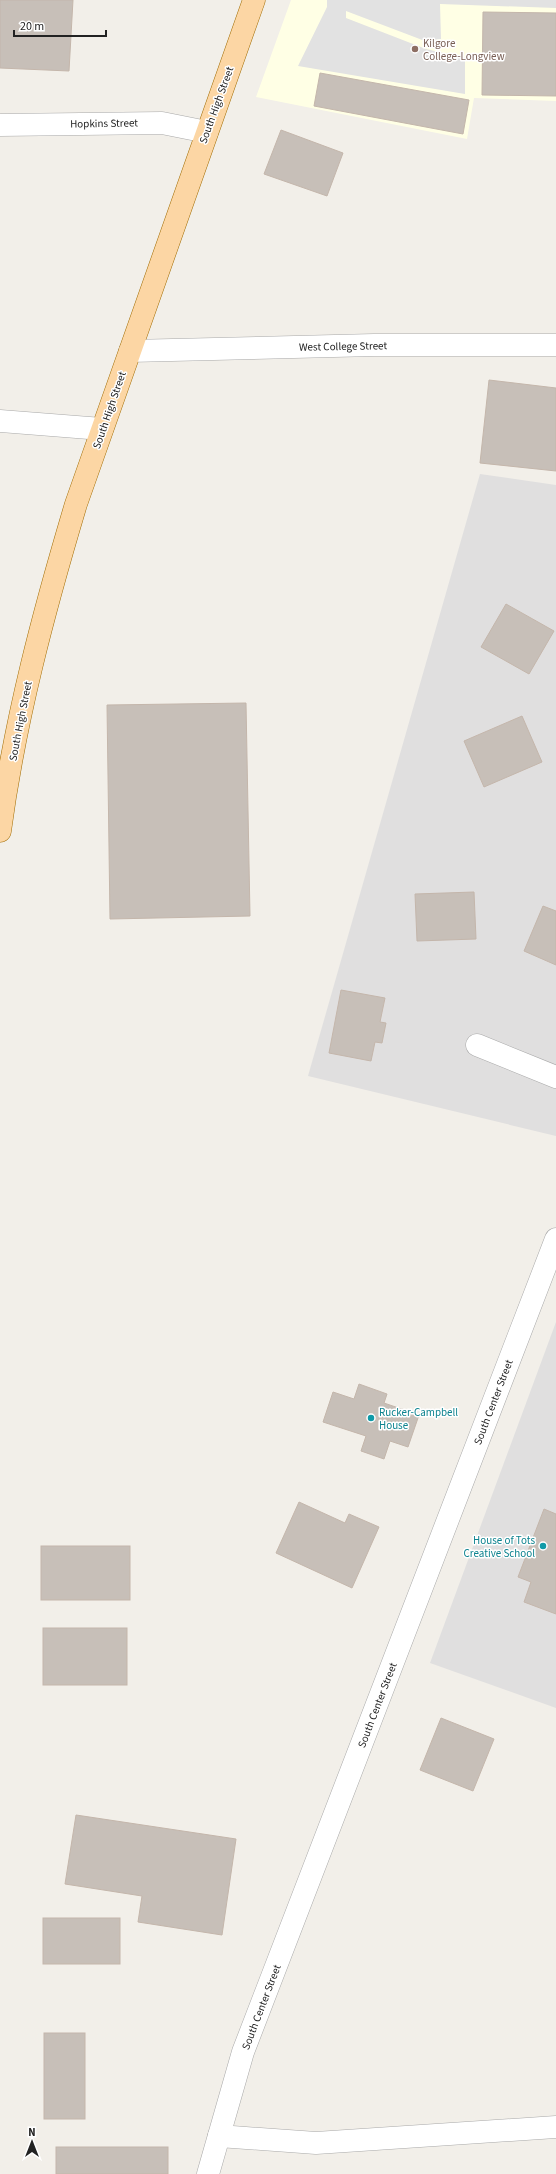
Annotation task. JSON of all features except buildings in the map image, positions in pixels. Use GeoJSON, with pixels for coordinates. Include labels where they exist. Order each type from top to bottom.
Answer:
{"type":"FeatureCollection","features":[{"type":"Feature","properties":{"kind":"main road","name":"South High Street"},"geometry":{"type":"LineString","coordinates":[[0,831],[16,736],[41,624],[76,504],[206,132],[254,0]]}},
{"type":"Feature","properties":{"kind":"street","name":"Hopkins Street"},"geometry":{"type":"LineString","coordinates":[[0,125],[162,124],[206,132]]}},
{"type":"Feature","properties":{"kind":"street","name":"West College Street"},"geometry":{"type":"LineString","coordinates":[[130,351],[374,345],[556,345]]}},
{"type":"Feature","properties":{"kind":"street"},"geometry":{"type":"LineString","coordinates":[[0,421],[102,429]]}},
{"type":"Feature","properties":{"kind":"street"},"geometry":{"type":"LineString","coordinates":[[476,1045],[556,1077]]}},
{"type":"Feature","properties":{"kind":"street","name":"South Center Street"},"geometry":{"type":"LineString","coordinates":[[208,2174],[243,2052],[556,1239]]}},
{"type":"Feature","properties":{"kind":"street"},"geometry":{"type":"LineString","coordinates":[[219,2136],[316,2142],[556,2127]]}},
{"type":"Feature","properties":{"kind":"shaded area","name":"Kilgore College-Longview"},"geometry":{"type":"Polygon","coordinates":[[[291,0],[556,0],[556,101],[474,98],[467,139],[256,97],[291,0]]]}},
{"type":"Feature","properties":{"kind":"shaded area"},"geometry":{"type":"Polygon","coordinates":[[[327,0],[556,0],[556,8],[440,4],[441,39],[425,41],[346,11],[346,18],[426,49],[465,58],[465,94],[298,66],[327,7],[327,0]]]}},
{"type":"Feature","properties":{"kind":"shaded area"},"geometry":{"type":"Polygon","coordinates":[[[480,474],[556,485],[556,1136],[308,1076],[480,474]]]}},
{"type":"Feature","properties":{"kind":"shaded area"},"geometry":{"type":"Polygon","coordinates":[[[556,1322],[556,1708],[430,1663],[556,1322]]]}},
{"type":"Feature","properties":{"kind":"place","name":"Kilgore College-Longview"},"geometry":{"type":"Point","coordinates":[415,49]}},
{"type":"Feature","properties":{"kind":"place","name":"Rucker-Campbell House"},"geometry":{"type":"Point","coordinates":[371,1418]}},
{"type":"Feature","properties":{"kind":"place","name":"House of Tots Creative School"},"geometry":{"type":"Point","coordinates":[543,1546]}}]}
